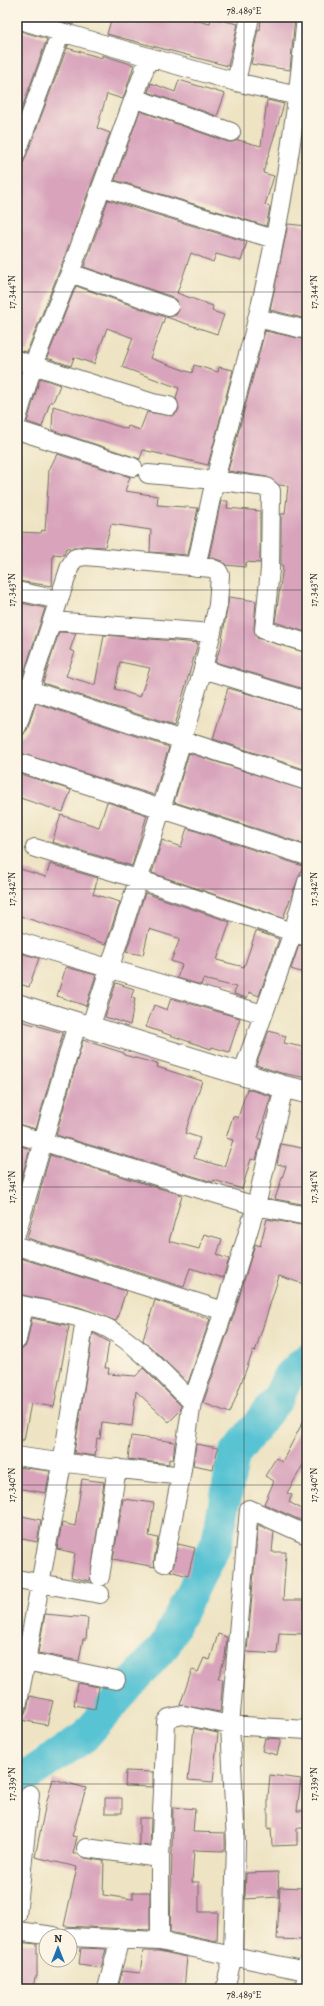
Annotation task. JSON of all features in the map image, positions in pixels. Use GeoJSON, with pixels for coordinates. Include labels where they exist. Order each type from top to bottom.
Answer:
{"type":"FeatureCollection","features":[{"type":"Feature","properties":{"kind":"street"},"geometry":{"type":"LineString","coordinates":[[236,82],[250,17]]}},
{"type":"Feature","properties":{"kind":"street"},"geometry":{"type":"LineString","coordinates":[[196,567],[215,480],[257,318],[274,239],[298,96],[306,17]]}},
{"type":"Feature","properties":{"kind":"street"},"geometry":{"type":"LineString","coordinates":[[17,19],[236,82],[298,96]]}},
{"type":"Feature","properties":{"kind":"street"},"geometry":{"type":"LineString","coordinates":[[17,152],[62,32]]}},
{"type":"Feature","properties":{"kind":"street"},"geometry":{"type":"LineString","coordinates":[[17,419],[25,362],[70,273],[149,57]]}},
{"type":"Feature","properties":{"kind":"street"},"geometry":{"type":"LineString","coordinates":[[134,98],[230,132]]}},
{"type":"Feature","properties":{"kind":"street"},"geometry":{"type":"LineString","coordinates":[[102,187],[274,239]]}},
{"type":"Feature","properties":{"kind":"street"},"geometry":{"type":"LineString","coordinates":[[70,273],[170,307]]}},
{"type":"Feature","properties":{"kind":"street"},"geometry":{"type":"LineString","coordinates":[[257,318],[307,330]]}},
{"type":"Feature","properties":{"kind":"street"},"geometry":{"type":"LineString","coordinates":[[25,362],[154,403],[169,406]]}},
{"type":"Feature","properties":{"kind":"street"},"geometry":{"type":"LineString","coordinates":[[17,430],[141,471],[266,486],[271,491],[270,569],[264,630],[306,639]]}},
{"type":"Feature","properties":{"kind":"street"},"geometry":{"type":"LineString","coordinates":[[17,727],[23,687],[52,621],[70,566],[75,558],[86,556],[211,568],[218,571],[220,574],[218,605],[212,633],[203,669],[161,810],[108,968],[83,1026],[17,1231]]}},
{"type":"Feature","properties":{"kind":"street"},"geometry":{"type":"LineString","coordinates":[[17,591],[60,600]]}},
{"type":"Feature","properties":{"kind":"street"},"geometry":{"type":"LineString","coordinates":[[52,621],[212,633]]}},
{"type":"Feature","properties":{"kind":"street"},"geometry":{"type":"LineString","coordinates":[[203,669],[307,701]]}},
{"type":"Feature","properties":{"kind":"street"},"geometry":{"type":"LineString","coordinates":[[23,687],[307,781]]}},
{"type":"Feature","properties":{"kind":"street"},"geometry":{"type":"LineString","coordinates":[[17,762],[161,810],[307,856]]}},
{"type":"Feature","properties":{"kind":"street"},"geometry":{"type":"LineString","coordinates":[[35,848],[138,879],[300,934]]}},
{"type":"Feature","properties":{"kind":"street"},"geometry":{"type":"LineString","coordinates":[[242,1074],[264,1014],[300,934],[307,882]]}},
{"type":"Feature","properties":{"kind":"street"},"geometry":{"type":"LineString","coordinates":[[17,941],[264,1014]]}},
{"type":"Feature","properties":{"kind":"street"},"geometry":{"type":"LineString","coordinates":[[17,1005],[284,1087],[307,1092]]}},
{"type":"Feature","properties":{"kind":"street"},"geometry":{"type":"LineString","coordinates":[[164,1563],[181,1476],[192,1402],[224,1311],[256,1206],[284,1087]]}},
{"type":"Feature","properties":{"kind":"street"},"geometry":{"type":"LineString","coordinates":[[17,1134],[45,1141],[256,1206],[307,1216]]}},
{"type":"Feature","properties":{"kind":"street"},"geometry":{"type":"LineString","coordinates":[[17,1246],[224,1311]]}},
{"type":"Feature","properties":{"kind":"street"},"geometry":{"type":"LineString","coordinates":[[17,1340],[21,1305],[85,1320],[108,1329],[134,1346],[192,1402]]}},
{"type":"Feature","properties":{"kind":"street"},"geometry":{"type":"LineString","coordinates":[[17,1707],[62,1464],[85,1320]]}},
{"type":"Feature","properties":{"kind":"street"},"geometry":{"type":"LineString","coordinates":[[17,1456],[62,1464],[117,1468],[181,1476]]}},
{"type":"Feature","properties":{"kind":"street"},"geometry":{"type":"LineString","coordinates":[[17,1579],[40,1583],[100,1585],[117,1468]]}},
{"type":"Feature","properties":{"kind":"street"},"geometry":{"type":"LineString","coordinates":[[225,1989],[233,1955],[236,1843],[230,1725],[249,1509],[307,1535]]}},
{"type":"Feature","properties":{"kind":"street"},"geometry":{"type":"LineString","coordinates":[[26,1662],[116,1680]]}},
{"type":"Feature","properties":{"kind":"street"},"geometry":{"type":"LineString","coordinates":[[160,1941],[160,1858],[166,1722],[169,1718],[183,1715],[230,1725],[307,1730]]}},
{"type":"Feature","properties":{"kind":"street"},"geometry":{"type":"LineString","coordinates":[[17,1915],[30,1794]]}},
{"type":"Feature","properties":{"kind":"street"},"geometry":{"type":"LineString","coordinates":[[86,1848],[160,1858]]}},
{"type":"Feature","properties":{"kind":"street"},"geometry":{"type":"LineString","coordinates":[[17,1931],[38,1934]]}},
{"type":"Feature","properties":{"kind":"street"},"geometry":{"type":"LineString","coordinates":[[78,1937],[160,1941],[306,1971]]}},
{"type":"Feature","properties":{"kind":"street"},"geometry":{"type":"LineString","coordinates":[[107,1989],[120,1938]]}},
{"type":"Feature","properties":{"kind":"street"},"geometry":{"type":"LineString","coordinates":[[305,1989],[307,1963]]}},
{"type":"Feature","properties":{"kind":"building"},"geometry":{"type":"Polygon","coordinates":[[[47,17],[75,17],[73,25],[47,17]]]}},
{"type":"Feature","properties":{"kind":"building"},"geometry":{"type":"Polygon","coordinates":[[[112,17],[182,17],[210,24],[211,18],[238,24],[228,66],[107,34],[112,17]]]}},
{"type":"Feature","properties":{"kind":"building"},"geometry":{"type":"Polygon","coordinates":[[[261,17],[295,17],[290,70],[251,64],[258,29],[260,30],[261,17]]]}},
{"type":"Feature","properties":{"kind":"building"},"geometry":{"type":"Polygon","coordinates":[[[17,30],[47,39],[17,122],[17,30]]]}},
{"type":"Feature","properties":{"kind":"building"},"geometry":{"type":"Polygon","coordinates":[[[68,45],[67,48],[102,58],[102,55],[134,65],[123,99],[107,94],[97,128],[110,133],[60,269],[27,352],[17,350],[17,180],[68,45]]]}},
{"type":"Feature","properties":{"kind":"building"},"geometry":{"type":"Polygon","coordinates":[[[179,80],[225,94],[217,116],[148,92],[151,83],[175,92],[179,80]]]}},
{"type":"Feature","properties":{"kind":"building"},"geometry":{"type":"Polygon","coordinates":[[[267,100],[284,104],[263,173],[274,176],[265,205],[270,207],[266,226],[115,180],[140,111],[228,142],[238,140],[261,146],[267,100]]]}},
{"type":"Feature","properties":{"kind":"building"},"geometry":{"type":"Polygon","coordinates":[[[108,200],[247,242],[241,261],[216,254],[213,262],[191,253],[177,293],[213,306],[212,311],[224,315],[217,334],[166,317],[176,315],[179,310],[177,300],[173,297],[84,267],[108,200]]]}},
{"type":"Feature","properties":{"kind":"building"},"geometry":{"type":"Polygon","coordinates":[[[288,224],[307,226],[307,319],[270,310],[288,224]]]}},
{"type":"Feature","properties":{"kind":"building"},"geometry":{"type":"Polygon","coordinates":[[[76,286],[165,317],[150,358],[192,373],[194,365],[218,372],[219,367],[233,370],[208,465],[143,450],[140,459],[52,430],[53,406],[127,429],[128,426],[140,430],[147,412],[172,416],[177,413],[179,408],[176,398],[179,388],[122,367],[133,338],[107,328],[94,364],[74,357],[71,366],[47,358],[76,286]]]}},
{"type":"Feature","properties":{"kind":"building"},"geometry":{"type":"Polygon","coordinates":[[[265,331],[307,340],[307,623],[305,632],[275,622],[283,566],[281,565],[281,514],[285,514],[288,486],[279,485],[267,477],[228,471],[265,331]]]}},
{"type":"Feature","properties":{"kind":"building"},"geometry":{"type":"Polygon","coordinates":[[[40,378],[60,385],[53,402],[50,402],[42,427],[27,422],[40,378]]]}},
{"type":"Feature","properties":{"kind":"building"},"geometry":{"type":"Polygon","coordinates":[[[57,454],[130,477],[125,491],[158,496],[157,505],[198,508],[188,555],[150,552],[151,530],[111,524],[105,547],[84,546],[66,548],[64,555],[53,554],[52,586],[17,581],[17,532],[41,533],[42,530],[45,531],[49,470],[57,454]]]}},
{"type":"Feature","properties":{"kind":"building"},"geometry":{"type":"Polygon","coordinates":[[[221,501],[228,501],[227,508],[260,511],[260,563],[246,562],[245,567],[226,565],[222,561],[209,557],[221,501]]]}},
{"type":"Feature","properties":{"kind":"building"},"geometry":{"type":"Polygon","coordinates":[[[229,597],[256,601],[254,629],[257,638],[307,653],[307,690],[215,662],[221,646],[229,597]]]}},
{"type":"Feature","properties":{"kind":"building"},"geometry":{"type":"Polygon","coordinates":[[[17,602],[45,608],[23,676],[17,676],[17,602]]]}},
{"type":"Feature","properties":{"kind":"building"},"geometry":{"type":"Polygon","coordinates":[[[59,632],[76,633],[70,650],[75,652],[66,676],[95,685],[104,635],[198,643],[174,726],[43,683],[59,632]],[[120,662],[115,689],[140,697],[150,668],[120,662]]]}},
{"type":"Feature","properties":{"kind":"building"},"geometry":{"type":"Polygon","coordinates":[[[228,688],[307,711],[307,770],[213,739],[228,688]]]}},
{"type":"Feature","properties":{"kind":"building"},"geometry":{"type":"Polygon","coordinates":[[[36,703],[169,747],[154,795],[17,752],[20,737],[27,730],[36,703]]]}},
{"type":"Feature","properties":{"kind":"building"},"geometry":{"type":"Polygon","coordinates":[[[189,753],[307,791],[307,845],[174,802],[189,753]]]}},
{"type":"Feature","properties":{"kind":"building"},"geometry":{"type":"Polygon","coordinates":[[[17,773],[71,790],[63,812],[17,797],[17,773]]]}},
{"type":"Feature","properties":{"kind":"building"},"geometry":{"type":"Polygon","coordinates":[[[107,802],[147,815],[132,866],[52,842],[61,815],[99,827],[107,802]]]}},
{"type":"Feature","properties":{"kind":"building"},"geometry":{"type":"Polygon","coordinates":[[[187,828],[303,866],[283,918],[152,873],[162,840],[181,847],[187,828]]]}},
{"type":"Feature","properties":{"kind":"building"},"geometry":{"type":"Polygon","coordinates":[[[50,864],[98,878],[93,894],[120,902],[106,944],[17,915],[17,868],[46,877],[50,864]]]}},
{"type":"Feature","properties":{"kind":"building"},"geometry":{"type":"Polygon","coordinates":[[[145,893],[230,922],[217,960],[244,967],[256,931],[279,939],[259,996],[249,992],[247,998],[234,994],[236,987],[203,979],[201,985],[177,978],[182,965],[171,961],[179,941],[178,938],[149,929],[143,955],[126,952],[145,893]]]}},
{"type":"Feature","properties":{"kind":"building"},"geometry":{"type":"Polygon","coordinates":[[[299,945],[307,947],[307,974],[291,969],[299,945]]]}},
{"type":"Feature","properties":{"kind":"building"},"geometry":{"type":"Polygon","coordinates":[[[19,953],[39,958],[29,987],[17,983],[17,960],[19,953]]]}},
{"type":"Feature","properties":{"kind":"building"},"geometry":{"type":"Polygon","coordinates":[[[66,967],[96,975],[86,1006],[57,996],[66,967]]]}},
{"type":"Feature","properties":{"kind":"building"},"geometry":{"type":"Polygon","coordinates":[[[116,983],[134,989],[131,998],[135,999],[130,1025],[105,1017],[116,983]]]}},
{"type":"Feature","properties":{"kind":"building"},"geometry":{"type":"Polygon","coordinates":[[[171,998],[240,1018],[229,1052],[212,1047],[211,1049],[146,1027],[154,1005],[167,1010],[171,998]]]}},
{"type":"Feature","properties":{"kind":"building"},"geometry":{"type":"Polygon","coordinates":[[[17,1020],[63,1033],[36,1129],[17,1124],[17,1020]]]}},
{"type":"Feature","properties":{"kind":"building"},"geometry":{"type":"Polygon","coordinates":[[[269,1031],[286,1036],[284,1043],[307,1048],[307,1078],[281,1073],[256,1065],[269,1031]]]}},
{"type":"Feature","properties":{"kind":"building"},"geometry":{"type":"Polygon","coordinates":[[[83,1040],[124,1053],[124,1055],[158,1064],[157,1067],[202,1081],[185,1133],[200,1138],[194,1158],[224,1167],[233,1140],[226,1138],[233,1116],[238,1118],[247,1089],[271,1096],[258,1139],[261,1139],[256,1160],[251,1159],[242,1189],[214,1180],[213,1182],[56,1135],[83,1040]]]}},
{"type":"Feature","properties":{"kind":"building"},"geometry":{"type":"Polygon","coordinates":[[[281,1144],[307,1149],[307,1205],[275,1199],[286,1166],[277,1164],[281,1144]]]}},
{"type":"Feature","properties":{"kind":"building"},"geometry":{"type":"Polygon","coordinates":[[[17,1145],[30,1149],[19,1187],[17,1187],[17,1145]]]}},
{"type":"Feature","properties":{"kind":"building"},"geometry":{"type":"Polygon","coordinates":[[[50,1155],[182,1195],[169,1241],[199,1249],[204,1234],[222,1239],[217,1255],[229,1259],[223,1278],[190,1268],[184,1287],[27,1238],[50,1155]]]}},
{"type":"Feature","properties":{"kind":"building"},"geometry":{"type":"Polygon","coordinates":[[[267,1219],[307,1226],[307,1285],[279,1276],[255,1352],[253,1351],[230,1413],[203,1403],[234,1314],[255,1244],[260,1246],[267,1219]]]}},
{"type":"Feature","properties":{"kind":"building"},"geometry":{"type":"Polygon","coordinates":[[[17,1257],[126,1291],[116,1321],[79,1307],[17,1294],[17,1257]]]}},
{"type":"Feature","properties":{"kind":"building"},"geometry":{"type":"Polygon","coordinates":[[[155,1300],[210,1319],[188,1383],[143,1340],[155,1300]]]}},
{"type":"Feature","properties":{"kind":"building"},"geometry":{"type":"Polygon","coordinates":[[[32,1318],[69,1326],[54,1407],[31,1403],[24,1440],[17,1440],[17,1362],[19,1350],[25,1347],[27,1342],[32,1318]]]}},
{"type":"Feature","properties":{"kind":"building"},"geometry":{"type":"Polygon","coordinates":[[[93,1333],[109,1342],[105,1368],[109,1368],[108,1374],[136,1376],[143,1368],[181,1406],[180,1411],[169,1422],[136,1391],[132,1426],[102,1422],[100,1439],[97,1438],[95,1456],[74,1453],[93,1333]]]}},
{"type":"Feature","properties":{"kind":"building"},"geometry":{"type":"Polygon","coordinates":[[[307,1414],[307,1458],[287,1493],[292,1495],[289,1502],[307,1512],[307,1523],[264,1504],[274,1481],[265,1476],[276,1458],[282,1462],[307,1414]]]}},
{"type":"Feature","properties":{"kind":"building"},"geometry":{"type":"Polygon","coordinates":[[[131,1436],[175,1442],[173,1460],[169,1459],[169,1464],[128,1459],[131,1436]]]}},
{"type":"Feature","properties":{"kind":"building"},"geometry":{"type":"Polygon","coordinates":[[[196,1444],[218,1448],[213,1469],[193,1465],[196,1444]]]}},
{"type":"Feature","properties":{"kind":"building"},"geometry":{"type":"Polygon","coordinates":[[[17,1467],[50,1471],[46,1493],[17,1488],[17,1467]]]}},
{"type":"Feature","properties":{"kind":"building"},"geometry":{"type":"Polygon","coordinates":[[[82,1479],[104,1482],[90,1581],[71,1577],[75,1553],[57,1549],[62,1523],[75,1526],[82,1479]]]}},
{"type":"Feature","properties":{"kind":"building"},"geometry":{"type":"Polygon","coordinates":[[[123,1499],[154,1503],[149,1536],[158,1538],[154,1561],[155,1567],[113,1559],[123,1499]]]}},
{"type":"Feature","properties":{"kind":"building"},"geometry":{"type":"Polygon","coordinates":[[[17,1515],[41,1520],[37,1542],[17,1538],[17,1515]]]}},
{"type":"Feature","properties":{"kind":"building"},"geometry":{"type":"Polygon","coordinates":[[[258,1525],[274,1532],[272,1552],[286,1552],[283,1600],[304,1600],[304,1634],[279,1633],[277,1654],[247,1652],[258,1525]]]}},
{"type":"Feature","properties":{"kind":"building"},"geometry":{"type":"Polygon","coordinates":[[[178,1544],[195,1548],[188,1576],[170,1571],[174,1565],[178,1544]]]}},
{"type":"Feature","properties":{"kind":"building"},"geometry":{"type":"Polygon","coordinates":[[[45,1614],[88,1618],[86,1639],[83,1639],[79,1661],[38,1653],[45,1614]]]}},
{"type":"Feature","properties":{"kind":"building"},"geometry":{"type":"Polygon","coordinates":[[[17,1629],[21,1630],[17,1652],[17,1629]]]}},
{"type":"Feature","properties":{"kind":"building"},"geometry":{"type":"Polygon","coordinates":[[[218,1634],[227,1637],[225,1657],[218,1679],[223,1679],[220,1712],[180,1705],[192,1670],[198,1672],[204,1658],[210,1660],[218,1634]]]}},
{"type":"Feature","properties":{"kind":"building"},"geometry":{"type":"Polygon","coordinates":[[[78,1683],[99,1687],[95,1709],[74,1705],[78,1683]]]}},
{"type":"Feature","properties":{"kind":"building"},"geometry":{"type":"Polygon","coordinates":[[[30,1696],[53,1701],[47,1725],[21,1720],[27,1709],[30,1696]]]}},
{"type":"Feature","properties":{"kind":"building"},"geometry":{"type":"Polygon","coordinates":[[[194,1728],[218,1733],[213,1782],[188,1780],[194,1728]]]}},
{"type":"Feature","properties":{"kind":"building"},"geometry":{"type":"Polygon","coordinates":[[[265,1738],[281,1739],[277,1755],[262,1751],[265,1738]]]}},
{"type":"Feature","properties":{"kind":"building"},"geometry":{"type":"Polygon","coordinates":[[[126,1771],[153,1772],[153,1787],[125,1786],[126,1771]]]}},
{"type":"Feature","properties":{"kind":"building"},"geometry":{"type":"Polygon","coordinates":[[[270,1775],[301,1779],[297,1811],[304,1811],[304,1828],[297,1828],[297,1845],[272,1846],[271,1828],[268,1829],[270,1775]]]}},
{"type":"Feature","properties":{"kind":"building"},"geometry":{"type":"Polygon","coordinates":[[[53,1779],[86,1788],[72,1836],[77,1837],[73,1854],[78,1854],[85,1858],[104,1861],[103,1895],[133,1899],[133,1892],[150,1892],[150,1930],[64,1926],[77,1867],[35,1857],[45,1808],[53,1779]]]}},
{"type":"Feature","properties":{"kind":"building"},"geometry":{"type":"Polygon","coordinates":[[[105,1798],[122,1798],[122,1813],[105,1813],[105,1798]]]}},
{"type":"Feature","properties":{"kind":"building"},"geometry":{"type":"Polygon","coordinates":[[[173,1807],[195,1809],[193,1832],[225,1833],[225,1851],[194,1850],[192,1882],[199,1882],[199,1912],[218,1912],[217,1942],[170,1932],[173,1807]]]}},
{"type":"Feature","properties":{"kind":"building"},"geometry":{"type":"Polygon","coordinates":[[[139,1818],[151,1818],[150,1846],[139,1845],[139,1818]]]}},
{"type":"Feature","properties":{"kind":"building"},"geometry":{"type":"Polygon","coordinates":[[[278,1872],[279,1897],[245,1899],[246,1873],[278,1872]]]}},
{"type":"Feature","properties":{"kind":"building"},"geometry":{"type":"Polygon","coordinates":[[[280,1887],[303,1888],[303,1923],[305,1923],[304,1940],[277,1939],[280,1887]]]}},
{"type":"Feature","properties":{"kind":"building"},"geometry":{"type":"Polygon","coordinates":[[[17,1942],[37,1944],[37,1977],[35,1977],[33,1989],[17,1989],[17,1942]]]}},
{"type":"Feature","properties":{"kind":"building"},"geometry":{"type":"Polygon","coordinates":[[[81,1948],[106,1949],[101,1968],[79,1965],[81,1948]]]}},
{"type":"Feature","properties":{"kind":"building"},"geometry":{"type":"Polygon","coordinates":[[[143,1951],[159,1951],[187,1957],[184,1989],[118,1989],[122,1971],[140,1973],[143,1951]]]}},
{"type":"Feature","properties":{"kind":"waterway"},"geometry":{"type":"LineString","coordinates":[[17,1783],[84,1737],[165,1645],[217,1541],[234,1455],[278,1398],[288,1377],[307,1359]]}}]}
